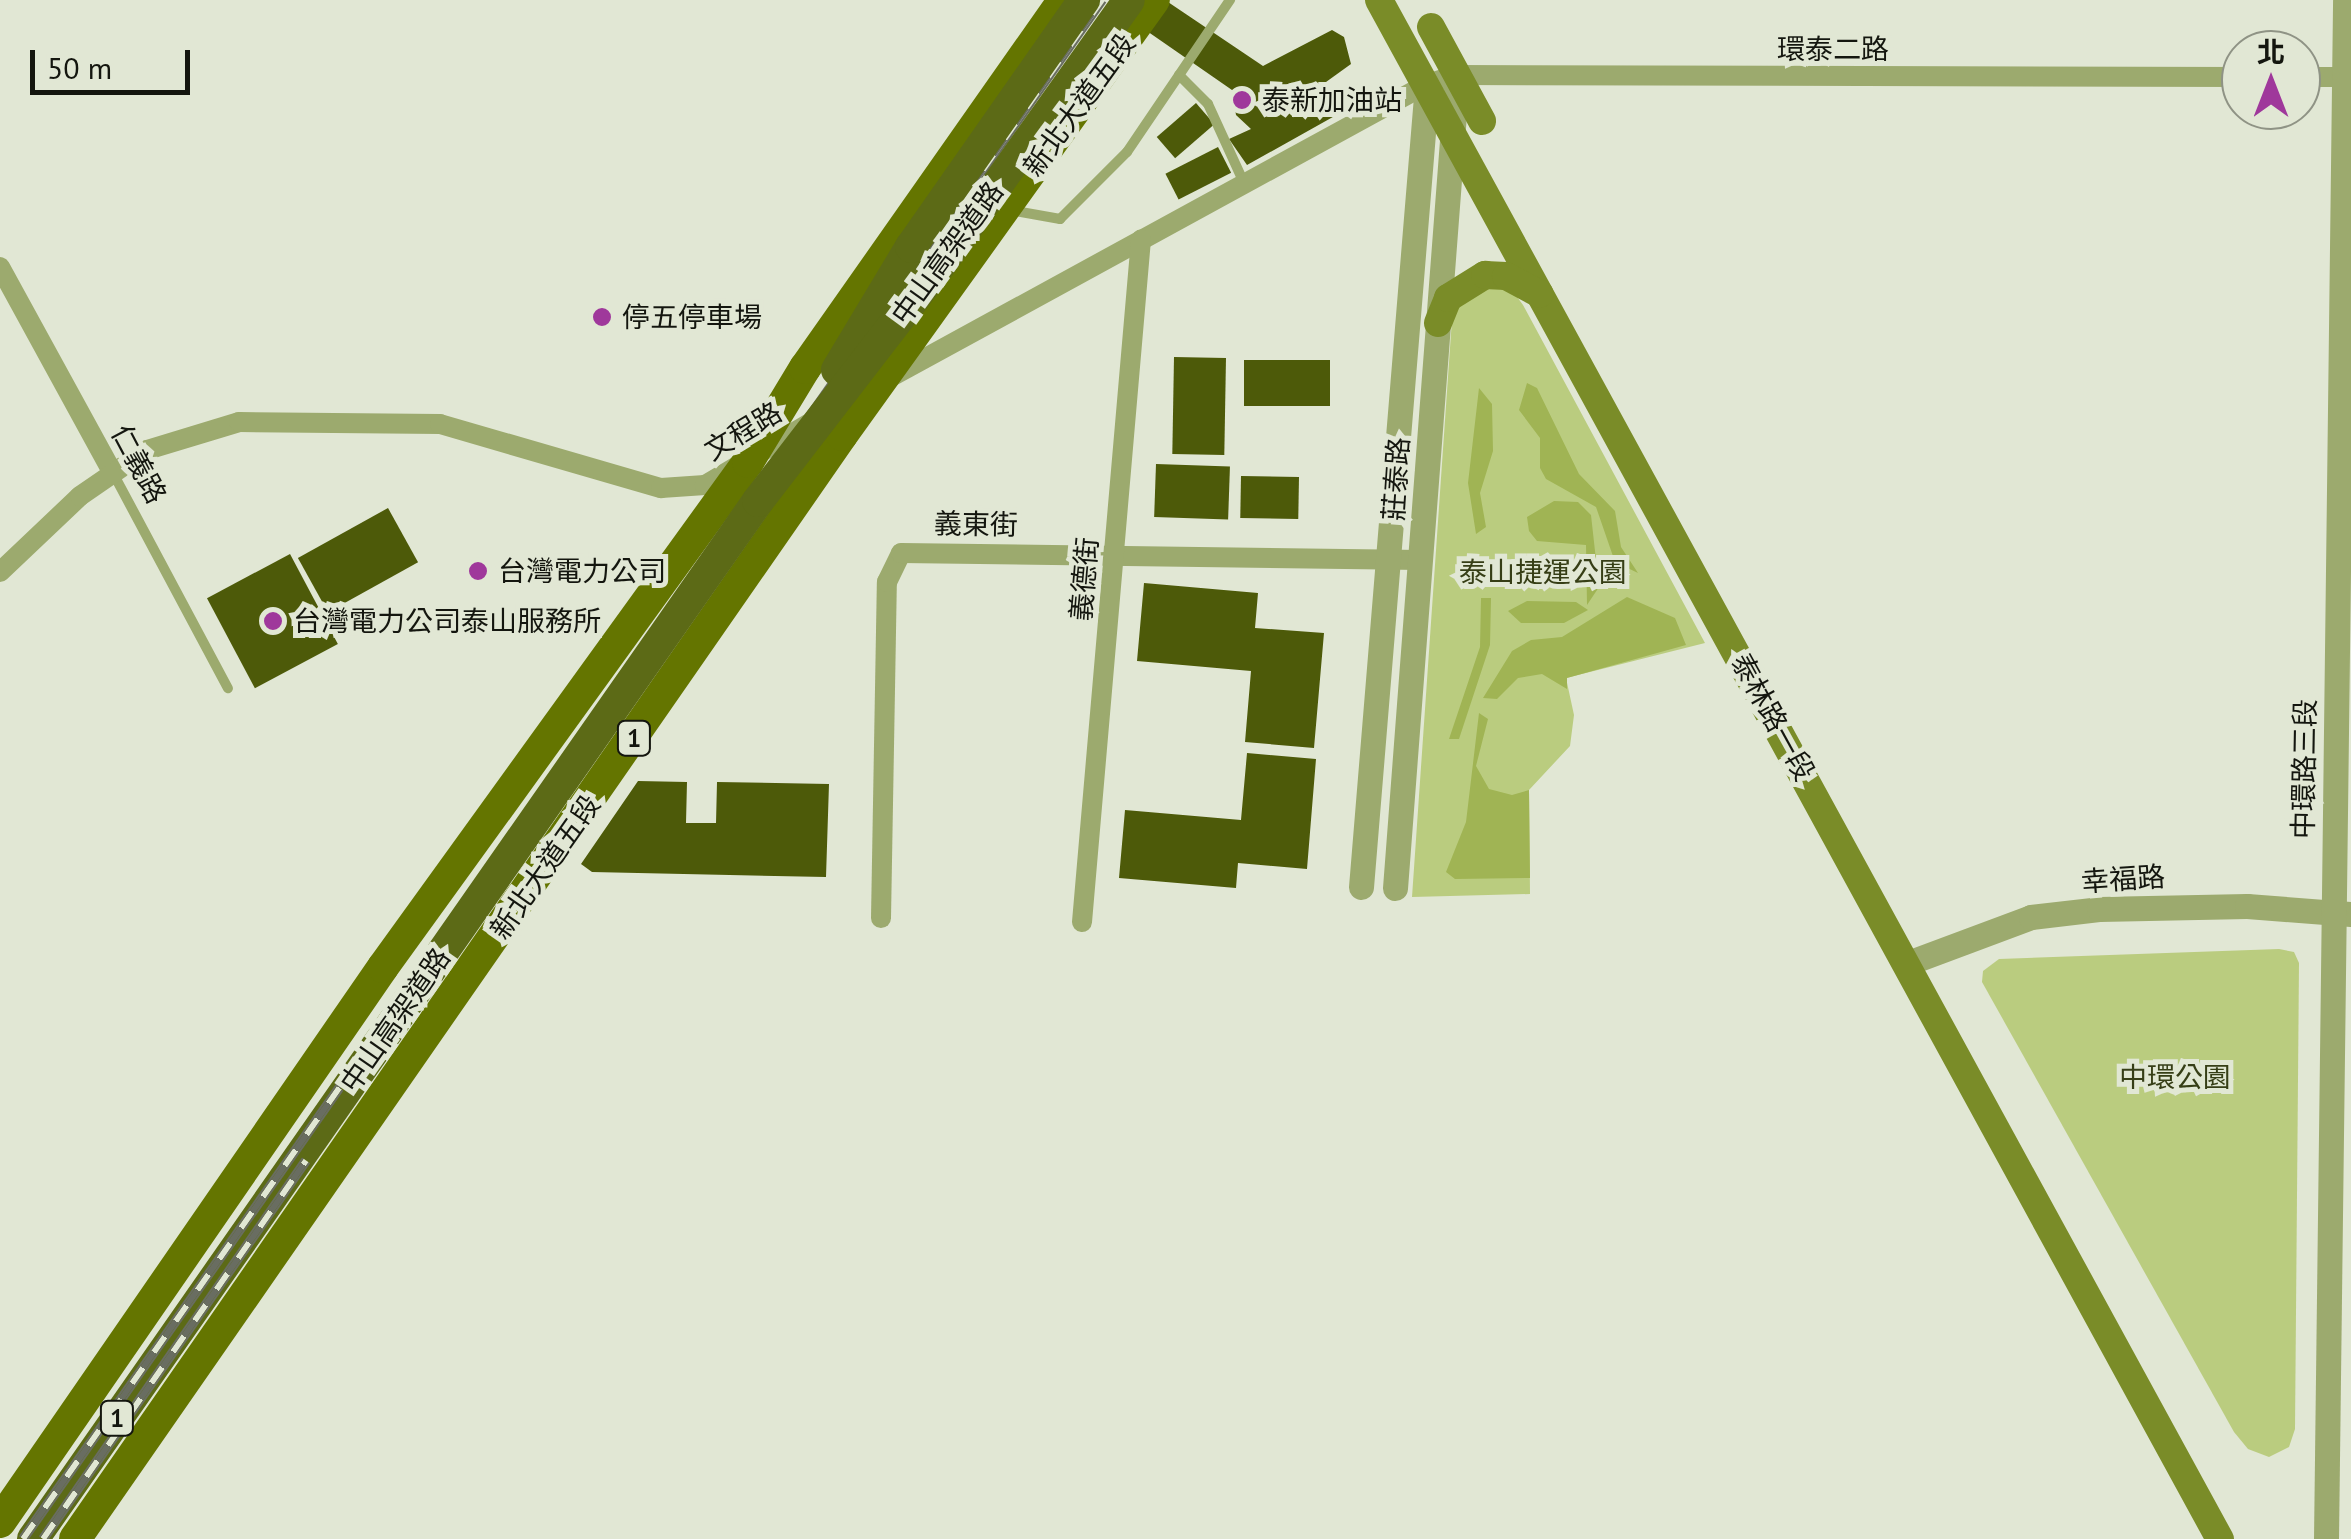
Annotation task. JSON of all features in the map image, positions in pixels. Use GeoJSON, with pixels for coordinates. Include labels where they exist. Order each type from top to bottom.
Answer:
{"type":"FeatureCollection","features":[{"type":"Feature","properties":{"kind":"highway","name":"中山高架道路"},"geometry":{"type":"LineString","coordinates":[[758,501],[911,247],[1084,0]]}},
{"type":"Feature","properties":{"kind":"highway","name":"中山高架道路"},"geometry":{"type":"LineString","coordinates":[[33,1539],[758,501],[940,265],[1129,0]]}},
{"type":"Feature","properties":{"kind":"main road","name":"1"},"geometry":{"type":"LineString","coordinates":[[0,1522],[426,910],[748,462],[805,368],[1064,0]]}},
{"type":"Feature","properties":{"kind":"main road","name":"新北大道五段"},"geometry":{"type":"LineString","coordinates":[[75,1539],[879,383],[1154,0]]}},
{"type":"Feature","properties":{"kind":"main road","name":"泰林路一段"},"geometry":{"type":"LineString","coordinates":[[1380,0],[2220,1539]]}},
{"type":"Feature","properties":{"kind":"main road"},"geometry":{"type":"LineString","coordinates":[[1431,27],[1482,121]]}},
{"type":"Feature","properties":{"kind":"main road"},"geometry":{"type":"LineString","coordinates":[[1004,84],[1004,106],[1020,125],[1063,128]]}},
{"type":"Feature","properties":{"kind":"main road"},"geometry":{"type":"LineString","coordinates":[[1438,323],[1448,298],[1485,275],[1506,276],[1540,294]]}},
{"type":"Feature","properties":{"kind":"main road"},"geometry":{"type":"LineString","coordinates":[[426,910],[465,907],[481,916],[488,931],[476,967]]}},
{"type":"Feature","properties":{"kind":"street","name":"中環路三段"},"geometry":{"type":"LineString","coordinates":[[2326,1539],[2342,913],[2344,0]]}},
{"type":"Feature","properties":{"kind":"street","name":"環泰二路"},"geometry":{"type":"LineString","coordinates":[[1427,84],[1457,75],[2221,77]]}},
{"type":"Feature","properties":{"kind":"street","name":"莊泰路"},"geometry":{"type":"LineString","coordinates":[[1394,888],[1457,75]]}},
{"type":"Feature","properties":{"kind":"street"},"geometry":{"type":"LineString","coordinates":[[2321,77],[2344,77]]}},
{"type":"Feature","properties":{"kind":"street","name":"文程路"},"geometry":{"type":"LineString","coordinates":[[0,572],[113,473],[147,450],[203,430],[273,419],[474,429],[619,480],[662,488],[705,486],[879,383],[1427,84]]}},
{"type":"Feature","properties":{"kind":"street","name":"莊泰路"},"geometry":{"type":"LineString","coordinates":[[1361,887],[1427,84]]}},
{"type":"Feature","properties":{"kind":"street","name":"義德街"},"geometry":{"type":"LineString","coordinates":[[1082,922],[1141,240]]}},
{"type":"Feature","properties":{"kind":"street","name":"仁義路"},"geometry":{"type":"LineString","coordinates":[[0,267],[113,473]]}},
{"type":"Feature","properties":{"kind":"street","name":"義東街"},"geometry":{"type":"LineString","coordinates":[[881,918],[887,582],[894,560],[912,550],[1420,560]]}},
{"type":"Feature","properties":{"kind":"street","name":"幸福路"},"geometry":{"type":"LineString","coordinates":[[1908,963],[2030,917],[2166,905],[2342,913]]}},
{"type":"Feature","properties":{"kind":"lane"},"geometry":{"type":"LineString","coordinates":[[1004,208],[1060,220],[1127,152],[1230,0]]}},
{"type":"Feature","properties":{"kind":"lane"},"geometry":{"type":"LineString","coordinates":[[1180,75],[1208,104],[1244,183]]}},
{"type":"Feature","properties":{"kind":"lane","name":"仁義路"},"geometry":{"type":"LineString","coordinates":[[113,473],[228,688]]}},
{"type":"Feature","properties":{"kind":"lane"},"geometry":{"type":"LineString","coordinates":[[1361,887],[1394,888]]}},
{"type":"Feature","properties":{"kind":"green space","name":"泰山捷運公園"},"geometry":{"type":"Polygon","coordinates":[[[1492,284],[1512,290],[1523,305],[1705,643],[1566,678],[1574,715],[1570,746],[1529,790],[1530,894],[1412,897],[1452,319],[1457,304],[1492,284]]]}},
{"type":"Feature","properties":{"kind":"green space"},"geometry":{"type":"Polygon","coordinates":[[[1527,383],[1537,388],[1579,474],[1615,511],[1621,547],[1638,573],[1615,562],[1596,507],[1546,479],[1540,468],[1540,438],[1519,410],[1527,383]]]}},
{"type":"Feature","properties":{"kind":"green space"},"geometry":{"type":"Polygon","coordinates":[[[1479,388],[1492,404],[1493,451],[1480,493],[1486,527],[1476,534],[1468,483],[1479,388]]]}},
{"type":"Feature","properties":{"kind":"green space"},"geometry":{"type":"Polygon","coordinates":[[[1554,501],[1578,502],[1591,515],[1599,587],[1587,605],[1586,545],[1537,541],[1529,531],[1527,517],[1554,501]]]}},
{"type":"Feature","properties":{"kind":"green space"},"geometry":{"type":"Polygon","coordinates":[[[1627,597],[1675,618],[1686,645],[1567,678],[1567,689],[1542,674],[1518,678],[1497,699],[1483,698],[1512,651],[1531,640],[1562,637],[1627,597]]]}},
{"type":"Feature","properties":{"kind":"green space"},"geometry":{"type":"Polygon","coordinates":[[[1481,598],[1491,598],[1490,645],[1459,739],[1449,739],[1480,647],[1481,598]]]}},
{"type":"Feature","properties":{"kind":"green space"},"geometry":{"type":"Polygon","coordinates":[[[1527,601],[1576,602],[1588,610],[1564,623],[1521,623],[1508,611],[1527,601]]]}},
{"type":"Feature","properties":{"kind":"green space"},"geometry":{"type":"Polygon","coordinates":[[[1479,713],[1488,719],[1476,766],[1489,789],[1512,795],[1529,790],[1530,878],[1455,879],[1446,872],[1466,822],[1479,713]]]}},
{"type":"Feature","properties":{"kind":"green space","name":"中環公園"},"geometry":{"type":"Polygon","coordinates":[[[2279,949],[2294,952],[2299,963],[2295,1429],[2289,1447],[2269,1457],[2248,1449],[2234,1432],[1982,982],[1983,971],[1999,959],[2279,949]]]}},
{"type":"Feature","properties":{"kind":"building"},"geometry":{"type":"Polygon","coordinates":[[[1165,0],[1263,66],[1332,30],[1344,37],[1351,64],[1326,82],[1340,113],[1247,165],[1229,139],[1251,129],[1236,115],[1232,90],[1144,29],[1165,0]]]}},
{"type":"Feature","properties":{"kind":"building"},"geometry":{"type":"Polygon","coordinates":[[[1196,103],[1214,124],[1175,158],[1157,137],[1196,103]]]}},
{"type":"Feature","properties":{"kind":"building"},"geometry":{"type":"Polygon","coordinates":[[[1218,147],[1231,173],[1179,200],[1165,174],[1218,147]]]}},
{"type":"Feature","properties":{"kind":"building"},"geometry":{"type":"Polygon","coordinates":[[[1174,357],[1226,358],[1224,455],[1172,454],[1174,357]]]}},
{"type":"Feature","properties":{"kind":"building"},"geometry":{"type":"Polygon","coordinates":[[[1244,360],[1330,360],[1330,406],[1244,406],[1244,360]]]}},
{"type":"Feature","properties":{"kind":"building"},"geometry":{"type":"Polygon","coordinates":[[[1156,464],[1230,467],[1228,520],[1154,517],[1156,464]]]}},
{"type":"Feature","properties":{"kind":"building"},"geometry":{"type":"Polygon","coordinates":[[[1241,476],[1299,477],[1298,519],[1240,518],[1241,476]]]}},
{"type":"Feature","properties":{"kind":"building"},"geometry":{"type":"Polygon","coordinates":[[[388,508],[418,562],[328,612],[298,558],[388,508]]]}},
{"type":"Feature","properties":{"kind":"building","name":"台灣電力公司泰山服務所"},"geometry":{"type":"Polygon","coordinates":[[[290,554],[338,644],[255,688],[207,598],[290,554]]]}},
{"type":"Feature","properties":{"kind":"building"},"geometry":{"type":"Polygon","coordinates":[[[1144,583],[1258,593],[1255,628],[1324,633],[1314,748],[1245,742],[1251,671],[1137,661],[1144,583]]]}},
{"type":"Feature","properties":{"kind":"building"},"geometry":{"type":"Polygon","coordinates":[[[1247,753],[1316,759],[1307,869],[1238,863],[1236,888],[1119,878],[1125,810],[1241,820],[1247,753]]]}},
{"type":"Feature","properties":{"kind":"building"},"geometry":{"type":"Polygon","coordinates":[[[638,781],[687,782],[686,823],[716,823],[717,782],[829,784],[826,877],[592,872],[581,864],[638,781]]]}},
{"type":"Feature","properties":{"kind":"railway"},"geometry":{"type":"LineString","coordinates":[[23,1539],[1102,0]]}},
{"type":"Feature","properties":{"kind":"railway"},"geometry":{"type":"LineString","coordinates":[[43,1539],[306,1160]]}},
{"type":"Feature","properties":{"kind":"place","name":"泰新加油站"},"geometry":{"type":"Point","coordinates":[1242,100]}},
{"type":"Feature","properties":{"kind":"place","name":"停五停車場"},"geometry":{"type":"Point","coordinates":[602,317]}},
{"type":"Feature","properties":{"kind":"place","name":"台灣電力公司"},"geometry":{"type":"Point","coordinates":[478,571]}},
{"type":"Feature","properties":{"kind":"place","name":"台灣電力公司泰山服務所"},"geometry":{"type":"Point","coordinates":[273,621]}}]}
